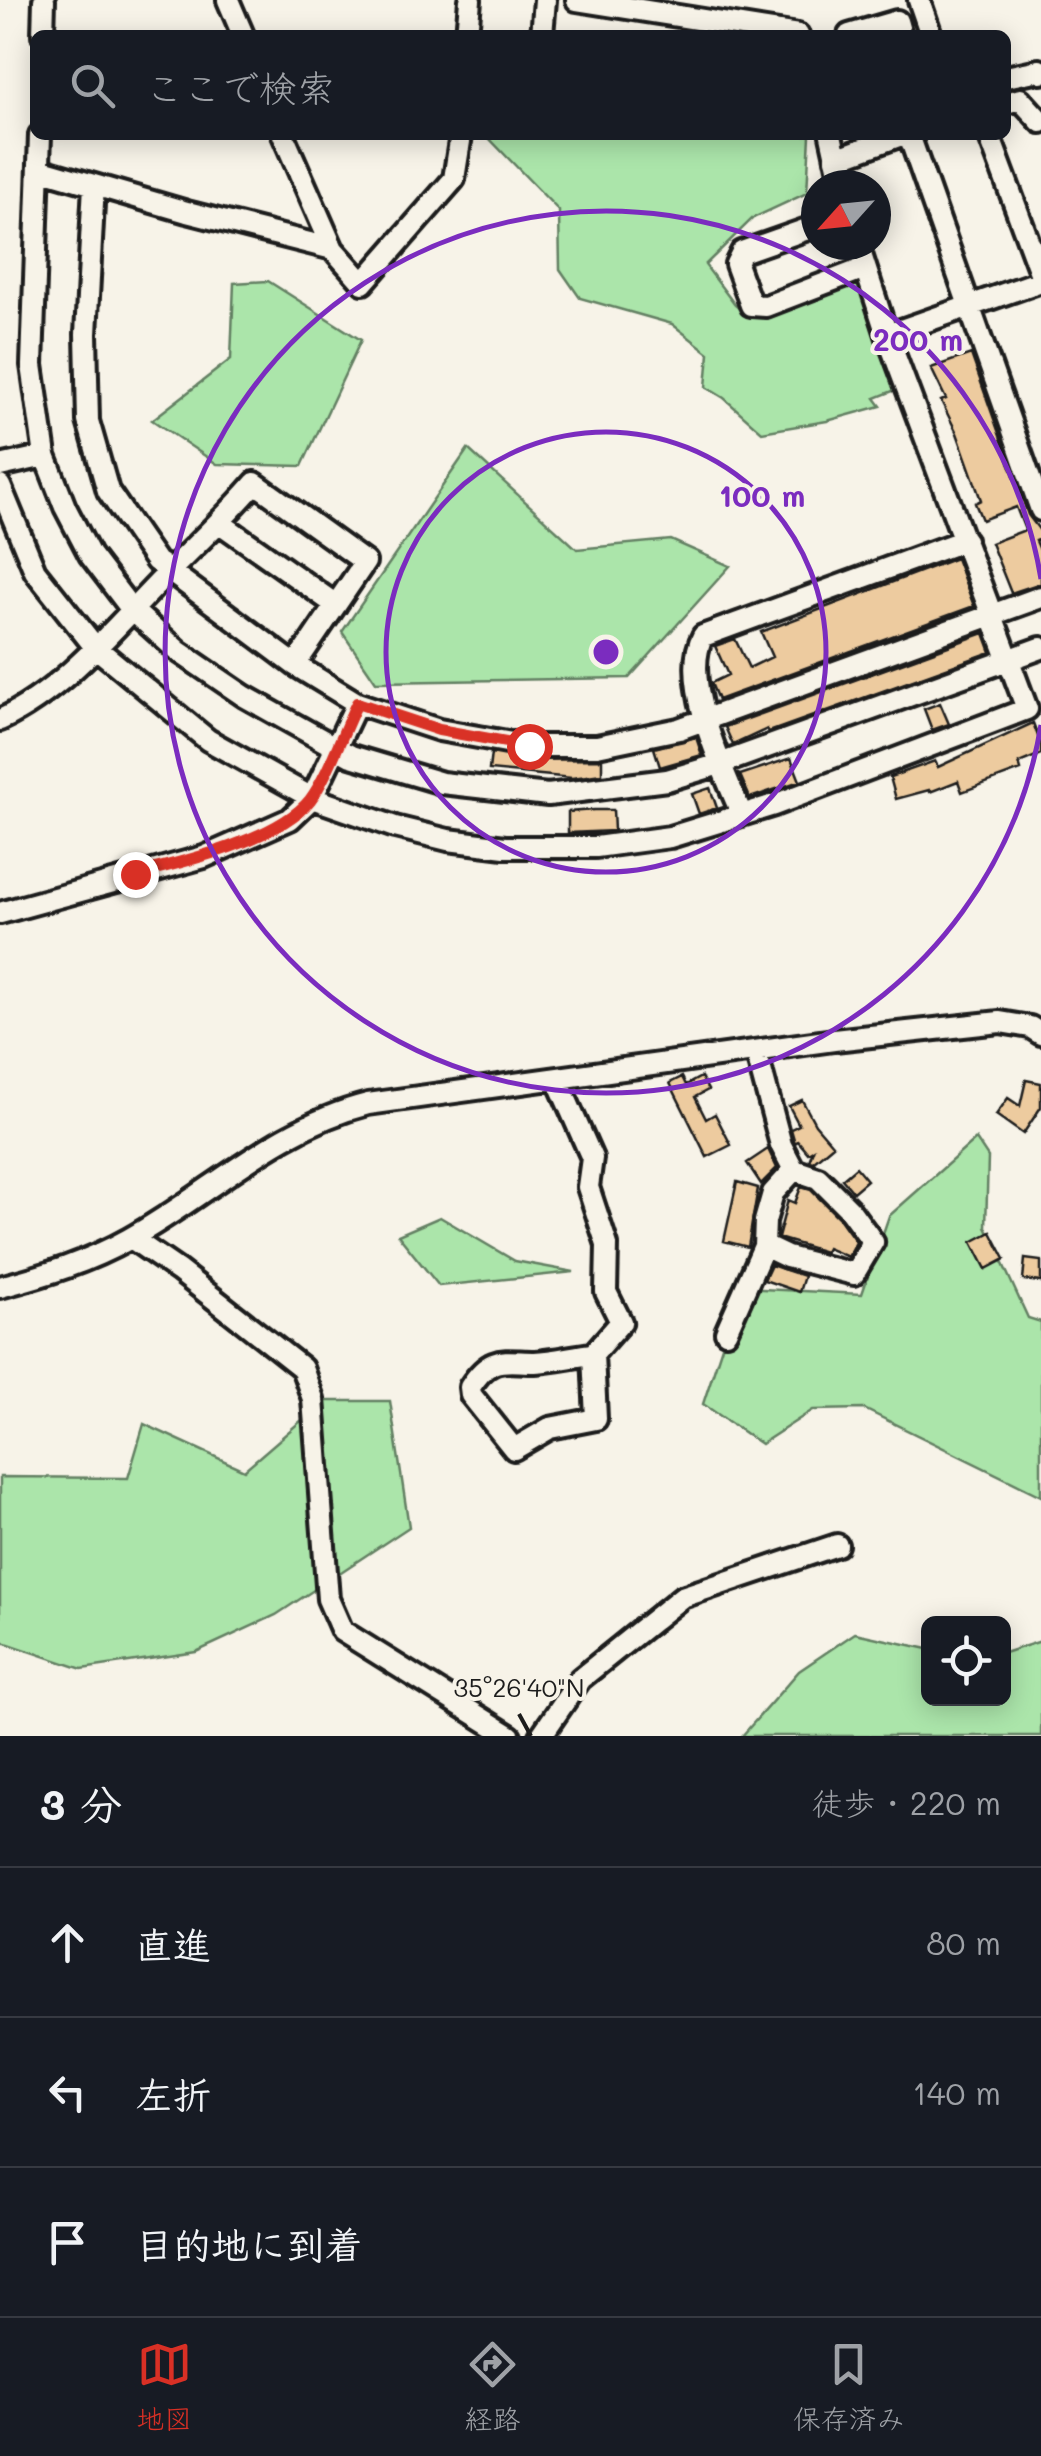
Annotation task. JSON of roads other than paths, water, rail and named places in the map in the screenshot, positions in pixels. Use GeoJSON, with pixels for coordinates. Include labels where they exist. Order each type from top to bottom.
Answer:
{"type":"FeatureCollection","features":[{"type":"Feature","properties":{"kind":"street"},"geometry":{"type":"LineString","coordinates":[[43,30],[44,0]]}},
{"type":"Feature","properties":{"kind":"street"},"geometry":{"type":"LineString","coordinates":[[228,0],[241,30]]}},
{"type":"Feature","properties":{"kind":"street"},"geometry":{"type":"LineString","coordinates":[[467,30],[470,0]]}},
{"type":"Feature","properties":{"kind":"street"},"geometry":{"type":"LineString","coordinates":[[543,30],[546,0]]}},
{"type":"Feature","properties":{"kind":"street"},"geometry":{"type":"LineString","coordinates":[[578,0],[736,30]]}},
{"type":"Feature","properties":{"kind":"street"},"geometry":{"type":"LineString","coordinates":[[919,0],[929,30]]}},
{"type":"Feature","properties":{"kind":"street"},"geometry":{"type":"LineString","coordinates":[[866,30],[896,21],[899,30]]}},
{"type":"Feature","properties":{"kind":"street"},"geometry":{"type":"LineString","coordinates":[[1011,76],[1041,72]]}},
{"type":"Feature","properties":{"kind":"street"},"geometry":{"type":"LineString","coordinates":[[1011,102],[1020,99],[1041,122]]}},
{"type":"Feature","properties":{"kind":"street"},"geometry":{"type":"LineString","coordinates":[[40,140],[32,365],[45,456],[64,507],[90,554],[132,610],[178,651],[218,679],[350,756],[442,783],[548,795],[667,780],[1041,648]]}},
{"type":"Feature","properties":{"kind":"street"},"geometry":{"type":"LineString","coordinates":[[285,140],[334,249],[363,284],[454,180],[461,140]]}},
{"type":"Feature","properties":{"kind":"street"},"geometry":{"type":"LineString","coordinates":[[832,140],[839,170]]}},
{"type":"Feature","properties":{"kind":"street"},"geometry":{"type":"LineString","coordinates":[[836,159],[891,140]]}},
{"type":"Feature","properties":{"kind":"street"},"geometry":{"type":"LineString","coordinates":[[907,140],[1041,510]]}},
{"type":"Feature","properties":{"kind":"street"},"geometry":{"type":"LineString","coordinates":[[887,335],[1041,278],[991,140]]}},
{"type":"Feature","properties":{"kind":"street"},"geometry":{"type":"LineString","coordinates":[[38,169],[334,249]]}},
{"type":"Feature","properties":{"kind":"street"},"geometry":{"type":"LineString","coordinates":[[94,185],[86,334],[88,421],[108,491],[156,560],[294,665],[357,703],[439,730],[529,746],[597,746],[679,729],[1041,597]]}},
{"type":"Feature","properties":{"kind":"street"},"geometry":{"type":"LineString","coordinates":[[801,231],[742,252],[736,264],[751,305],[766,306],[865,268]]}},
{"type":"Feature","properties":{"kind":"street"},"geometry":{"type":"LineString","coordinates":[[0,486],[34,570],[96,647],[208,740],[312,798],[394,828],[448,840],[505,846],[614,845],[670,837],[1034,707],[993,614],[887,335],[863,260]]}},
{"type":"Feature","properties":{"kind":"street"},"geometry":{"type":"LineString","coordinates":[[0,466],[45,456]]}},
{"type":"Feature","properties":{"kind":"street"},"geometry":{"type":"LineString","coordinates":[[0,720],[28,707],[96,647],[255,483],[365,562],[294,665]]}},
{"type":"Feature","properties":{"kind":"street"},"geometry":{"type":"LineString","coordinates":[[220,523],[336,605]]}},
{"type":"Feature","properties":{"kind":"street"},"geometry":{"type":"LineString","coordinates":[[742,814],[703,720],[696,650],[703,636],[965,540]]}},
{"type":"Feature","properties":{"kind":"street"},"geometry":{"type":"LineString","coordinates":[[0,914],[204,857],[290,819],[312,798],[357,703]]}},
{"type":"Feature","properties":{"kind":"street"},"geometry":{"type":"LineString","coordinates":[[0,1286],[76,1266],[131,1238],[292,1132],[333,1113],[368,1104],[1000,1022],[1041,1034]]}},
{"type":"Feature","properties":{"kind":"street"},"geometry":{"type":"LineString","coordinates":[[756,1051],[780,1145],[794,1170],[818,1178],[849,1209],[873,1242],[854,1274],[787,1257],[764,1246]]}},
{"type":"Feature","properties":{"kind":"street"},"geometry":{"type":"LineString","coordinates":[[557,1078],[592,1158],[588,1188],[607,1245],[606,1292],[621,1322],[593,1354],[534,1362],[508,1358],[493,1364],[476,1377],[470,1387],[471,1396],[514,1449],[550,1428],[596,1419],[593,1354]]}},
{"type":"Feature","properties":{"kind":"street"},"geometry":{"type":"LineString","coordinates":[[726,1332],[764,1246],[765,1221],[773,1193],[794,1170]]}},
{"type":"Feature","properties":{"kind":"street"},"geometry":{"type":"LineString","coordinates":[[131,1238],[302,1368],[313,1399],[328,1598],[342,1630],[510,1736]]}},
{"type":"Feature","properties":{"kind":"street"},"geometry":{"type":"LineString","coordinates":[[541,1736],[580,1680],[682,1597],[836,1545]]}}]}
